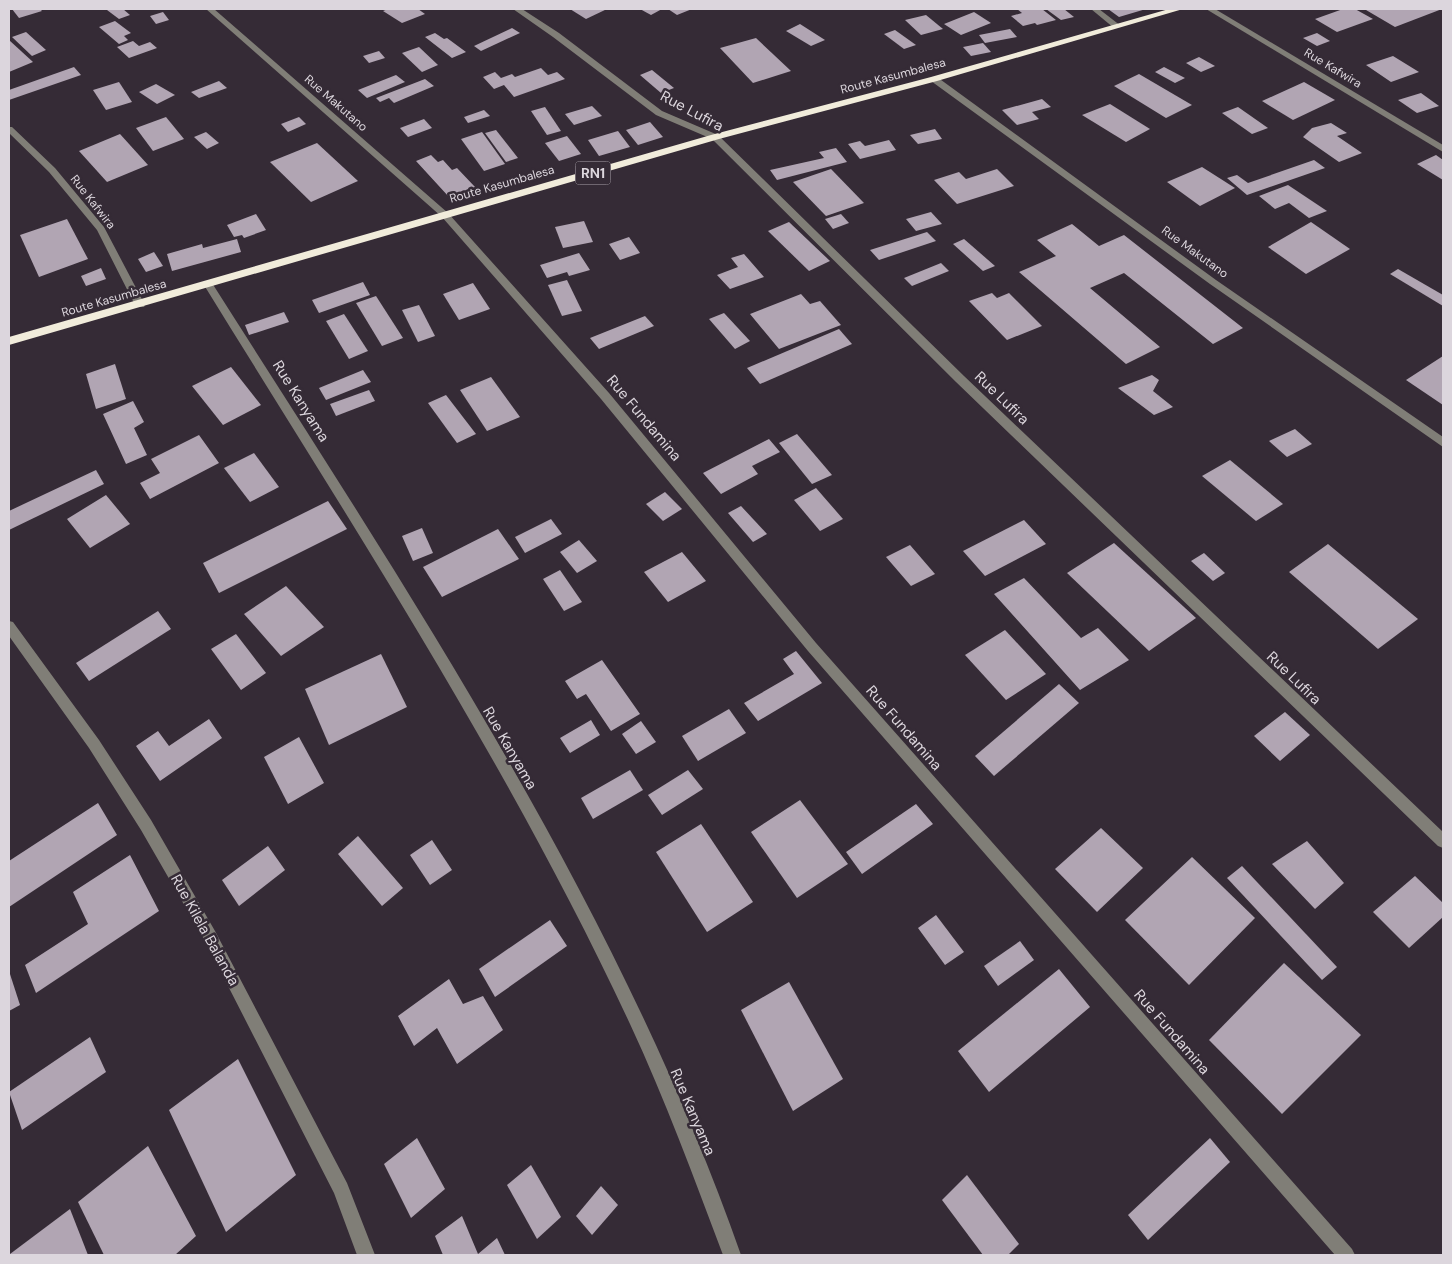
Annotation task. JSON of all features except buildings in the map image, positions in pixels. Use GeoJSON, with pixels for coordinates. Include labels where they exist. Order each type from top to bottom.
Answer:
{"type":"FeatureCollection","features":[{"type":"Feature","properties":{"kind":"highway","name":"Route Kasumbalesa"},"geometry":{"type":"LineString","coordinates":[[9,341],[209,285],[715,137],[934,79],[1178,9]]}},
{"type":"Feature","properties":{"kind":"street","name":"Rue Makutano"},"geometry":{"type":"LineString","coordinates":[[210,9],[446,215]]}},
{"type":"Feature","properties":{"kind":"street","name":"Rue Lufira"},"geometry":{"type":"LineString","coordinates":[[517,9],[556,35],[658,113],[715,137],[960,379],[1443,841]]}},
{"type":"Feature","properties":{"kind":"street"},"geometry":{"type":"LineString","coordinates":[[1096,9],[1117,26]]}},
{"type":"Feature","properties":{"kind":"street","name":"Rue Kafwira"},"geometry":{"type":"LineString","coordinates":[[1210,9],[1443,149]]}},
{"type":"Feature","properties":{"kind":"street","name":"Rue Makutano"},"geometry":{"type":"LineString","coordinates":[[934,79],[1214,282],[1443,443]]}},
{"type":"Feature","properties":{"kind":"street","name":"Rue Kafwira"},"geometry":{"type":"LineString","coordinates":[[9,129],[52,170],[101,229],[140,304]]}},
{"type":"Feature","properties":{"kind":"street","name":"Rue Fundamina"},"geometry":{"type":"LineString","coordinates":[[446,215],[604,396],[812,647],[1346,1255]]}},
{"type":"Feature","properties":{"kind":"street","name":"Rue Kanyama"},"geometry":{"type":"LineString","coordinates":[[209,285],[356,520],[520,798],[620,985],[688,1138],[732,1255]]}},
{"type":"Feature","properties":{"kind":"street","name":"Rue Kilela Balanda"},"geometry":{"type":"LineString","coordinates":[[9,626],[94,744],[146,825],[210,936],[341,1188],[366,1255]]}}]}
